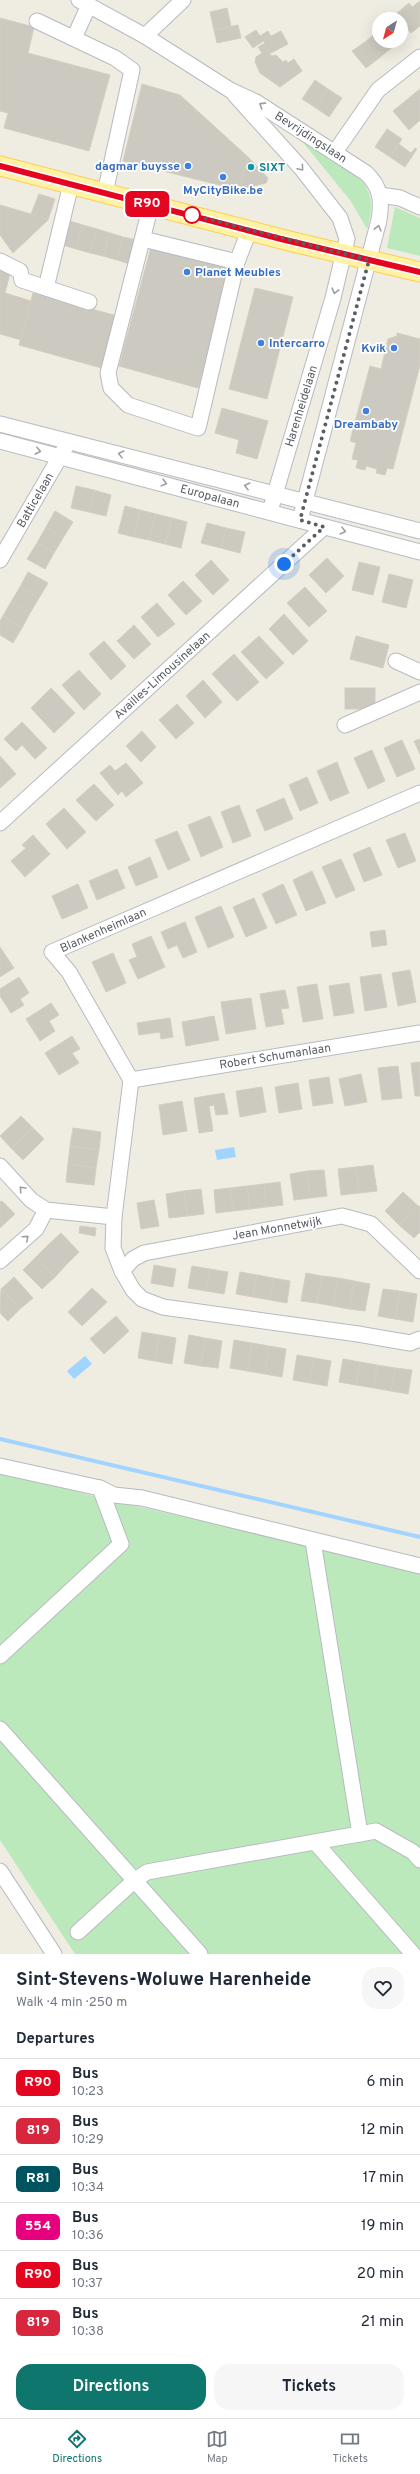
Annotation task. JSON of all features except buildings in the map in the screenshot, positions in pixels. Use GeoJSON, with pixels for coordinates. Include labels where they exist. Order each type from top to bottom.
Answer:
{"type":"FeatureCollection","features":[{"type":"Feature","properties":{"kind":"main road"},"geometry":{"type":"LineString","coordinates":[[0,166],[420,272]]}},
{"type":"Feature","properties":{"kind":"street"},"geometry":{"type":"LineString","coordinates":[[144,36],[183,0]]}},
{"type":"Feature","properties":{"kind":"street"},"geometry":{"type":"LineString","coordinates":[[74,38],[84,2]]}},
{"type":"Feature","properties":{"kind":"street","name":"Bevrijdingslaan"},"geometry":{"type":"LineString","coordinates":[[84,2],[144,36],[230,90],[256,102],[335,152],[374,180],[380,195]]}},
{"type":"Feature","properties":{"kind":"street"},"geometry":{"type":"LineString","coordinates":[[37,21],[115,58],[132,70],[105,193]]}},
{"type":"Feature","properties":{"kind":"street"},"geometry":{"type":"LineString","coordinates":[[335,152],[378,90],[420,57]]}},
{"type":"Feature","properties":{"kind":"street","name":"Bevrijdingslaan"},"geometry":{"type":"LineString","coordinates":[[230,90],[301,168],[340,218],[347,238],[345,254]]}},
{"type":"Feature","properties":{"kind":"street"},"geometry":{"type":"LineString","coordinates":[[46,288],[71,184]]}},
{"type":"Feature","properties":{"kind":"street"},"geometry":{"type":"LineString","coordinates":[[300,520],[379,220],[380,195],[400,198],[420,207]]}},
{"type":"Feature","properties":{"kind":"street"},"geometry":{"type":"LineString","coordinates":[[151,205],[108,373],[111,388],[128,405],[198,428],[237,262],[249,230]]}},
{"type":"Feature","properties":{"kind":"street"},"geometry":{"type":"LineString","coordinates":[[143,239],[237,262]]}},
{"type":"Feature","properties":{"kind":"street","name":"Harenheidelaan"},"geometry":{"type":"LineString","coordinates":[[270,511],[345,254]]}},
{"type":"Feature","properties":{"kind":"street"},"geometry":{"type":"LineString","coordinates":[[0,261],[20,270],[22,280],[89,302]]}},
{"type":"Feature","properties":{"kind":"street","name":"Europalaan"},"geometry":{"type":"LineString","coordinates":[[0,424],[305,500],[420,531]]}},
{"type":"Feature","properties":{"kind":"street","name":"Europalaan"},"geometry":{"type":"LineString","coordinates":[[0,441],[270,511],[420,552]]}},
{"type":"Feature","properties":{"kind":"street","name":"Batticelaan"},"geometry":{"type":"LineString","coordinates":[[0,560],[69,441]]}},
{"type":"Feature","properties":{"kind":"street","name":"Availles-Limousinelaan"},"geometry":{"type":"LineString","coordinates":[[0,823],[324,527]]}},
{"type":"Feature","properties":{"kind":"street"},"geometry":{"type":"LineString","coordinates":[[396,661],[420,672]]}},
{"type":"Feature","properties":{"kind":"street"},"geometry":{"type":"LineString","coordinates":[[345,725],[420,692]]}},
{"type":"Feature","properties":{"kind":"street","name":"Blankenheimlaan"},"geometry":{"type":"LineString","coordinates":[[130,1080],[69,972],[52,952],[420,792]]}},
{"type":"Feature","properties":{"kind":"street","name":"Robert Schumanlaan"},"geometry":{"type":"LineString","coordinates":[[130,1080],[420,1033]]}},
{"type":"Feature","properties":{"kind":"street"},"geometry":{"type":"LineString","coordinates":[[130,1080],[114,1217],[113,1248],[122,1271],[133,1290],[142,1299],[163,1307],[410,1343],[420,1339]]}},
{"type":"Feature","properties":{"kind":"street"},"geometry":{"type":"LineString","coordinates":[[0,1166],[31,1200],[46,1210],[114,1217]]}},
{"type":"Feature","properties":{"kind":"street"},"geometry":{"type":"LineString","coordinates":[[0,1261],[36,1228],[46,1210]]}},
{"type":"Feature","properties":{"kind":"street","name":"Jean Monnetwijk"},"geometry":{"type":"LineString","coordinates":[[122,1271],[133,1259],[144,1253],[342,1216],[371,1224],[420,1271]]}},
{"type":"Feature","properties":{"kind":"street"},"geometry":{"type":"LineString","coordinates":[[0,1466],[100,1488],[114,1495],[142,1498],[420,1566]]}},
{"type":"Feature","properties":{"kind":"street"},"geometry":{"type":"LineString","coordinates":[[0,1656],[121,1544],[100,1488]]}},
{"type":"Feature","properties":{"kind":"street"},"geometry":{"type":"LineString","coordinates":[[313,1541],[360,1834]]}},
{"type":"Feature","properties":{"kind":"street"},"geometry":{"type":"LineString","coordinates":[[0,1729],[200,1954]]}},
{"type":"Feature","properties":{"kind":"street"},"geometry":{"type":"LineString","coordinates":[[78,1932],[135,1880],[147,1872],[376,1831],[413,1852],[420,1860]]}},
{"type":"Feature","properties":{"kind":"street"},"geometry":{"type":"LineString","coordinates":[[315,1842],[413,1954]]}},
{"type":"Feature","properties":{"kind":"street"},"geometry":{"type":"LineString","coordinates":[[0,1872],[54,1954]]}},
{"type":"Feature","properties":{"kind":"green space"},"geometry":{"type":"Polygon","coordinates":[[[301,140],[358,177],[363,183],[367,189],[371,202],[367,229],[350,200],[301,140]]]}},
{"type":"Feature","properties":{"kind":"green space"},"geometry":{"type":"Polygon","coordinates":[[[395,207],[420,218],[420,256],[387,248],[395,207]]]}},
{"type":"Feature","properties":{"kind":"green space"},"geometry":{"type":"Polygon","coordinates":[[[0,1438],[420,1536],[420,1538],[0,1440],[0,1438]]]}},
{"type":"Feature","properties":{"kind":"green space"},"geometry":{"type":"Polygon","coordinates":[[[0,1474],[420,1571],[420,1954],[75,1954],[0,1840],[0,1474]]]}},
{"type":"Feature","properties":{"kind":"water"},"geometry":{"type":"Polygon","coordinates":[[[234,1147],[236,1157],[217,1160],[215,1150],[234,1147]]]}},
{"type":"Feature","properties":{"kind":"water"},"geometry":{"type":"Polygon","coordinates":[[[85,1356],[92,1364],[74,1379],[67,1371],[85,1356]]]}},
{"type":"Feature","properties":{"kind":"waterway"},"geometry":{"type":"LineString","coordinates":[[0,1439],[420,1537]]}},
{"type":"Feature","properties":{"kind":"bus line","name":"R90"},"geometry":{"type":"LineString","coordinates":[[0,166],[281,239],[420,272]]}},
{"type":"Feature","properties":{"kind":"place","name":"dagmar buysse"},"geometry":{"type":"Point","coordinates":[188,166]}},
{"type":"Feature","properties":{"kind":"place","name":"SIXT"},"geometry":{"type":"Point","coordinates":[251,167]}},
{"type":"Feature","properties":{"kind":"place","name":"MyCityBike.be"},"geometry":{"type":"Point","coordinates":[223,177]}},
{"type":"Feature","properties":{"kind":"place","name":"Planet Meubles"},"geometry":{"type":"Point","coordinates":[187,272]}},
{"type":"Feature","properties":{"kind":"place","name":"Intercarro"},"geometry":{"type":"Point","coordinates":[261,343]}},
{"type":"Feature","properties":{"kind":"place","name":"Kvik"},"geometry":{"type":"Point","coordinates":[394,348]}},
{"type":"Feature","properties":{"kind":"place","name":"Dreambaby"},"geometry":{"type":"Point","coordinates":[366,411]}},
{"type":"Feature","properties":{"kind":"route"},"geometry":{"type":"LineString","coordinates":[[192,215],[281,239],[369,260],[300,520],[324,527],[284,564]]}}]}
